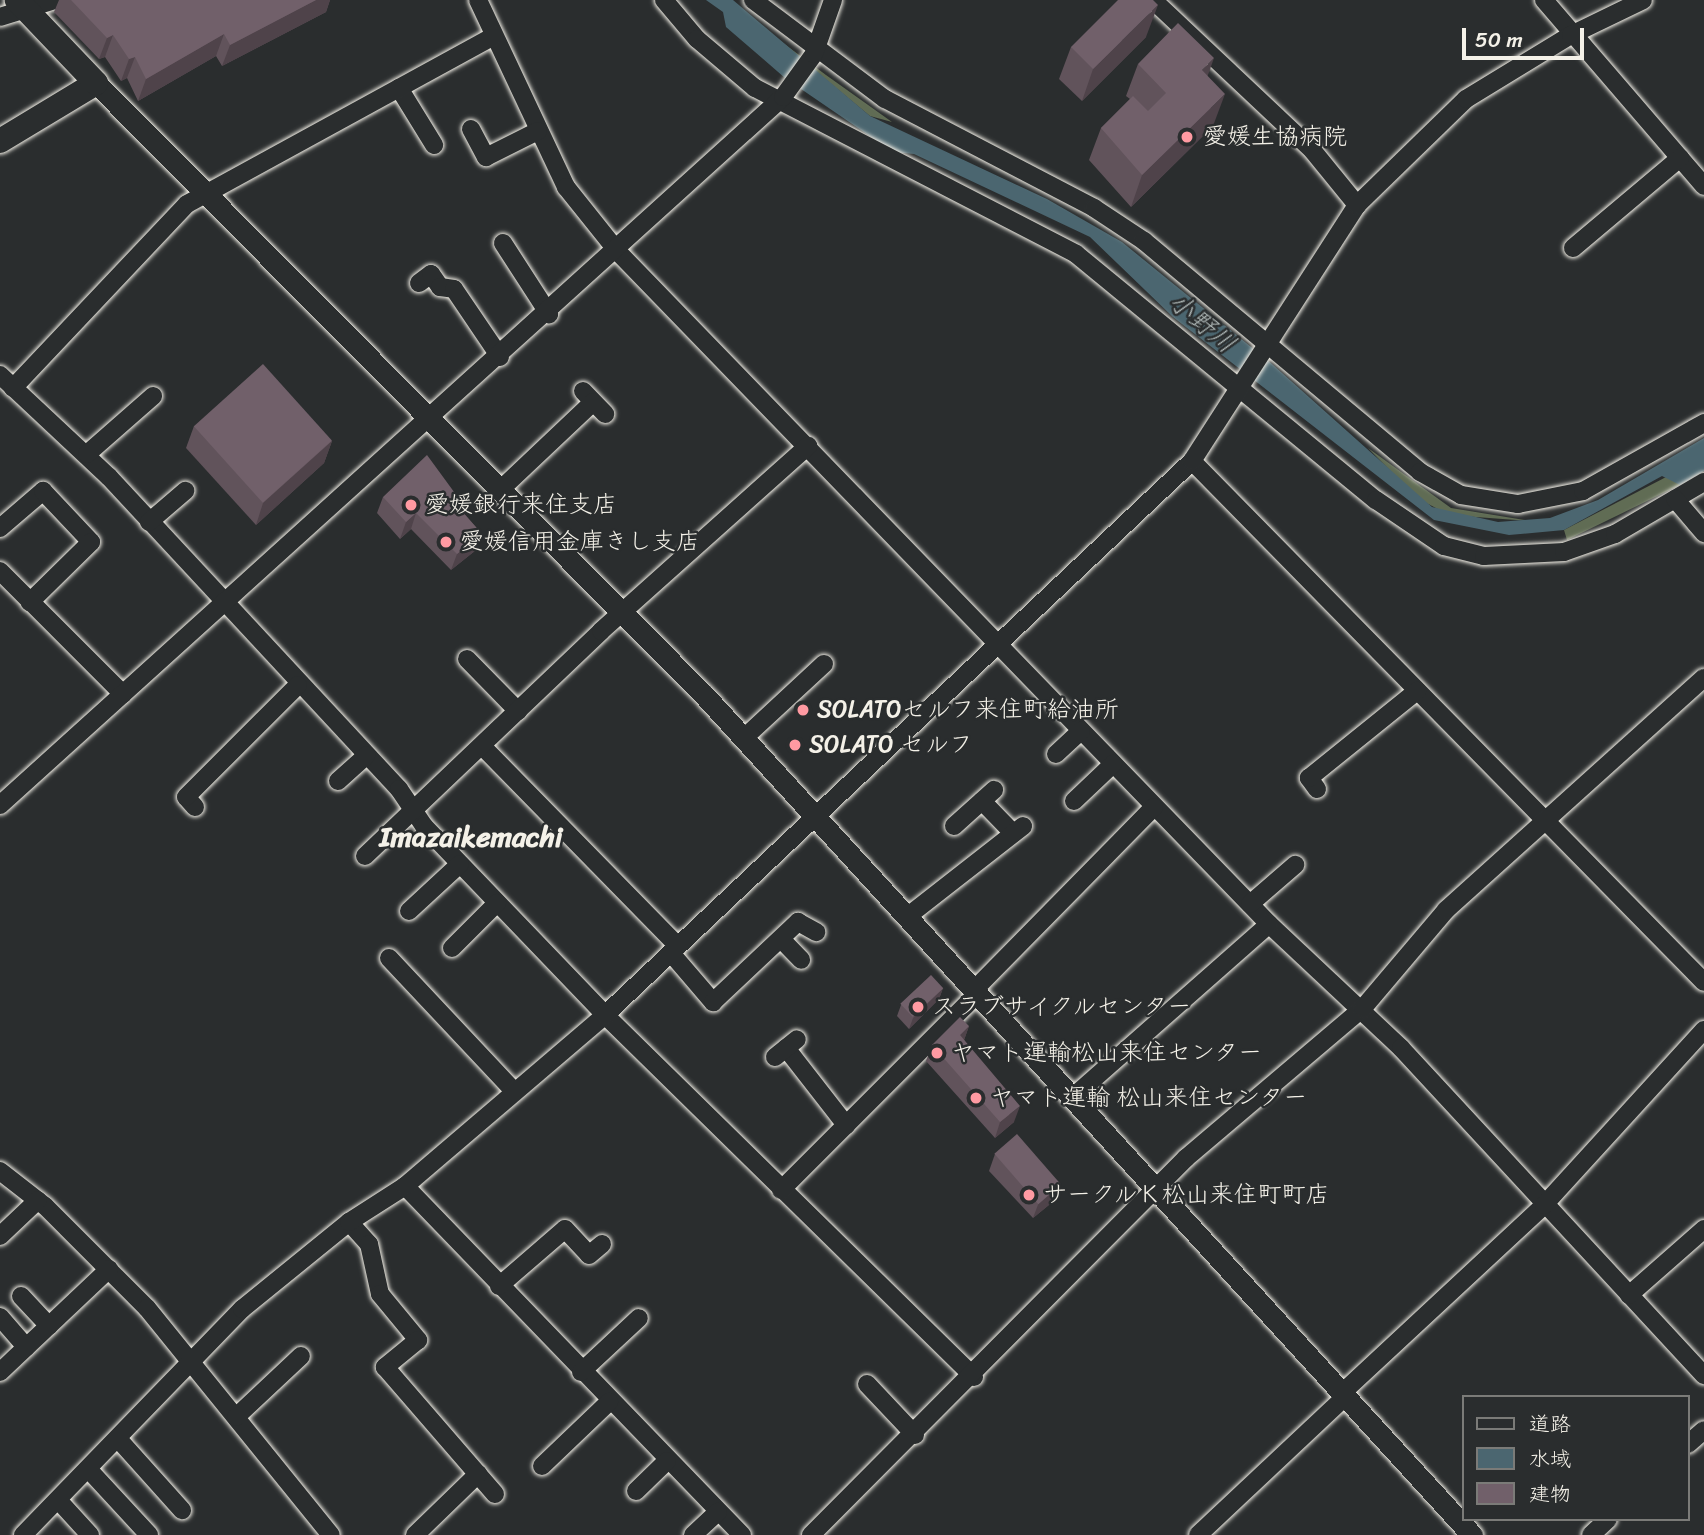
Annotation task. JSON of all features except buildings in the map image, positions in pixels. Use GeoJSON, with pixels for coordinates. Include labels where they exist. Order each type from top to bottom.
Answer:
{"type":"FeatureCollection","features":[{"type":"Feature","properties":{"kind":"main road"},"geometry":{"type":"LineString","coordinates":[[0,141],[96,83],[16,8]]}},
{"type":"Feature","properties":{"kind":"street"},"geometry":{"type":"LineString","coordinates":[[16,8],[55,0]]}},
{"type":"Feature","properties":{"kind":"street"},"geometry":{"type":"LineString","coordinates":[[478,0],[565,187],[618,252],[1154,807],[1269,923],[1363,1008],[1704,1374]]}},
{"type":"Feature","properties":{"kind":"street"},"geometry":{"type":"LineString","coordinates":[[664,0],[744,80],[787,93],[1076,254],[1244,383],[1387,508],[1444,546],[1484,556],[1564,552],[1615,534],[1704,482]]}},
{"type":"Feature","properties":{"kind":"street"},"geometry":{"type":"LineString","coordinates":[[753,0],[816,49],[942,133],[1118,223],[1420,472],[1461,495],[1489,502],[1518,504],[1583,491],[1704,423]]}},
{"type":"Feature","properties":{"kind":"street"},"geometry":{"type":"LineString","coordinates":[[3,796],[123,694],[549,314],[787,93],[816,49],[833,0]]}},
{"type":"Feature","properties":{"kind":"street"},"geometry":{"type":"LineString","coordinates":[[1153,0],[1313,151],[1357,205]]}},
{"type":"Feature","properties":{"kind":"street"},"geometry":{"type":"LineString","coordinates":[[1544,0],[1704,186]]}},
{"type":"Feature","properties":{"kind":"street"},"geometry":{"type":"LineString","coordinates":[[23,1535],[120,1441],[242,1309],[349,1222],[405,1186],[605,1015],[996,643],[1192,461],[1269,346],[1357,205],[1466,99],[1571,34],[1643,0]]}},
{"type":"Feature","properties":{"kind":"street"},"geometry":{"type":"LineString","coordinates":[[13,388],[175,214],[494,36]]}},
{"type":"Feature","properties":{"kind":"street"},"geometry":{"type":"LineString","coordinates":[[96,83],[203,196],[744,738],[1472,1535]]}},
{"type":"Feature","properties":{"kind":"street"},"geometry":{"type":"LineString","coordinates":[[399,88],[434,145]]}},
{"type":"Feature","properties":{"kind":"street"},"geometry":{"type":"LineString","coordinates":[[471,129],[486,157],[538,131]]}},
{"type":"Feature","properties":{"kind":"street"},"geometry":{"type":"LineString","coordinates":[[1573,248],[1680,158]]}},
{"type":"Feature","properties":{"kind":"street"},"geometry":{"type":"LineString","coordinates":[[503,243],[549,314]]}},
{"type":"Feature","properties":{"kind":"street"},"geometry":{"type":"LineString","coordinates":[[419,283],[430,274],[440,287],[454,289],[500,357]]}},
{"type":"Feature","properties":{"kind":"street"},"geometry":{"type":"LineString","coordinates":[[0,375],[87,454],[222,605],[366,756],[460,864],[605,1015],[974,1377]]}},
{"type":"Feature","properties":{"kind":"street"},"geometry":{"type":"LineString","coordinates":[[87,454],[153,396]]}},
{"type":"Feature","properties":{"kind":"street"},"geometry":{"type":"LineString","coordinates":[[499,491],[594,402]]}},
{"type":"Feature","properties":{"kind":"street"},"geometry":{"type":"LineString","coordinates":[[365,856],[622,613],[808,446]]}},
{"type":"Feature","properties":{"kind":"street"},"geometry":{"type":"LineString","coordinates":[[1192,461],[1704,982]]}},
{"type":"Feature","properties":{"kind":"street"},"geometry":{"type":"LineString","coordinates":[[0,528],[43,491],[91,542],[30,601]]}},
{"type":"Feature","properties":{"kind":"street"},"geometry":{"type":"LineString","coordinates":[[149,522],[185,491]]}},
{"type":"Feature","properties":{"kind":"street"},"geometry":{"type":"LineString","coordinates":[[1675,499],[1704,533]]}},
{"type":"Feature","properties":{"kind":"street"},"geometry":{"type":"LineString","coordinates":[[0,571],[123,694]]}},
{"type":"Feature","properties":{"kind":"street"},"geometry":{"type":"LineString","coordinates":[[467,659],[518,711]]}},
{"type":"Feature","properties":{"kind":"street"},"geometry":{"type":"LineString","coordinates":[[744,738],[824,664]]}},
{"type":"Feature","properties":{"kind":"street"},"geometry":{"type":"LineString","coordinates":[[811,1535],[974,1377],[1156,1188],[1363,1008],[1446,910],[1704,678]]}},
{"type":"Feature","properties":{"kind":"street"},"geometry":{"type":"LineString","coordinates":[[195,807],[186,797],[298,685]]}},
{"type":"Feature","properties":{"kind":"street"},"geometry":{"type":"LineString","coordinates":[[1317,789],[1309,778],[1417,691]]}},
{"type":"Feature","properties":{"kind":"street"},"geometry":{"type":"LineString","coordinates":[[1056,754],[1080,731]]}},
{"type":"Feature","properties":{"kind":"street"},"geometry":{"type":"LineString","coordinates":[[482,746],[674,949],[713,1002],[798,922],[806,921],[816,932]]}},
{"type":"Feature","properties":{"kind":"street"},"geometry":{"type":"LineString","coordinates":[[338,781],[366,756]]}},
{"type":"Feature","properties":{"kind":"street"},"geometry":{"type":"LineString","coordinates":[[1074,801],[1113,764]]}},
{"type":"Feature","properties":{"kind":"street"},"geometry":{"type":"LineString","coordinates":[[908,916],[951,888],[1018,830],[988,796],[954,826]]}},
{"type":"Feature","properties":{"kind":"street"},"geometry":{"type":"LineString","coordinates":[[781,1190],[1154,807]]}},
{"type":"Feature","properties":{"kind":"street"},"geometry":{"type":"LineString","coordinates":[[409,911],[460,864]]}},
{"type":"Feature","properties":{"kind":"street"},"geometry":{"type":"LineString","coordinates":[[1250,904],[1295,865]]}},
{"type":"Feature","properties":{"kind":"street"},"geometry":{"type":"LineString","coordinates":[[452,948],[497,902]]}},
{"type":"Feature","properties":{"kind":"street"},"geometry":{"type":"LineString","coordinates":[[1073,1097],[1269,923]]}},
{"type":"Feature","properties":{"kind":"street"},"geometry":{"type":"LineString","coordinates":[[781,939],[801,960]]}},
{"type":"Feature","properties":{"kind":"street"},"geometry":{"type":"LineString","coordinates":[[389,958],[423,983],[514,1091]]}},
{"type":"Feature","properties":{"kind":"street"},"geometry":{"type":"LineString","coordinates":[[1198,1535],[1544,1205],[1704,1030]]}},
{"type":"Feature","properties":{"kind":"street"},"geometry":{"type":"LineString","coordinates":[[786,1048],[846,1125]]}},
{"type":"Feature","properties":{"kind":"street"},"geometry":{"type":"LineString","coordinates":[[0,1171],[38,1200],[109,1269],[236,1417],[331,1535]]}},
{"type":"Feature","properties":{"kind":"street"},"geometry":{"type":"LineString","coordinates":[[405,1186],[581,1372],[742,1535]]}},
{"type":"Feature","properties":{"kind":"street"},"geometry":{"type":"LineString","coordinates":[[0,1236],[38,1200]]}},
{"type":"Feature","properties":{"kind":"street"},"geometry":{"type":"LineString","coordinates":[[349,1222],[369,1244],[380,1294],[418,1340],[385,1367],[495,1494]]}},
{"type":"Feature","properties":{"kind":"street"},"geometry":{"type":"LineString","coordinates":[[499,1286],[565,1229],[589,1255],[602,1244]]}},
{"type":"Feature","properties":{"kind":"street"},"geometry":{"type":"LineString","coordinates":[[1629,1295],[1704,1229]]}},
{"type":"Feature","properties":{"kind":"street"},"geometry":{"type":"LineString","coordinates":[[0,1372],[109,1269]]}},
{"type":"Feature","properties":{"kind":"street"},"geometry":{"type":"LineString","coordinates":[[21,1296],[49,1325]]}},
{"type":"Feature","properties":{"kind":"street"},"geometry":{"type":"LineString","coordinates":[[0,1317],[26,1347]]}},
{"type":"Feature","properties":{"kind":"street"},"geometry":{"type":"LineString","coordinates":[[581,1372],[639,1318]]}},
{"type":"Feature","properties":{"kind":"street"},"geometry":{"type":"LineString","coordinates":[[236,1417],[301,1356]]}},
{"type":"Feature","properties":{"kind":"street"},"geometry":{"type":"LineString","coordinates":[[867,1384],[915,1435]]}},
{"type":"Feature","properties":{"kind":"street"},"geometry":{"type":"LineString","coordinates":[[542,1466],[610,1402]]}},
{"type":"Feature","properties":{"kind":"street"},"geometry":{"type":"LineString","coordinates":[[1690,1442],[1704,1430]]}},
{"type":"Feature","properties":{"kind":"street"},"geometry":{"type":"LineString","coordinates":[[120,1441],[182,1510]]}},
{"type":"Feature","properties":{"kind":"street"},"geometry":{"type":"LineString","coordinates":[[636,1491],[667,1461]]}},
{"type":"Feature","properties":{"kind":"street"},"geometry":{"type":"LineString","coordinates":[[90,1471],[149,1535]]}},
{"type":"Feature","properties":{"kind":"street"},"geometry":{"type":"LineString","coordinates":[[415,1535],[478,1474]]}},
{"type":"Feature","properties":{"kind":"street"},"geometry":{"type":"LineString","coordinates":[[59,1501],[90,1535]]}},
{"type":"Feature","properties":{"kind":"street"},"geometry":{"type":"LineString","coordinates":[[693,1535],[718,1512]]}},
{"type":"Feature","properties":{"kind":"street"},"geometry":{"type":"LineString","coordinates":[[1591,1535],[1606,1521]]}},
{"type":"Feature","properties":{"kind":"green space"},"geometry":{"type":"Polygon","coordinates":[[[771,34],[826,75],[892,122],[870,116],[771,34]]]}},
{"type":"Feature","properties":{"kind":"green space"},"geometry":{"type":"Polygon","coordinates":[[[1368,448],[1451,508],[1531,521],[1449,515],[1417,498],[1368,448]]]}},
{"type":"Feature","properties":{"kind":"green space"},"geometry":{"type":"Polygon","coordinates":[[[1670,475],[1680,485],[1567,540],[1564,530],[1670,475]]]}},
{"type":"Feature","properties":{"kind":"water","name":"小野川"},"geometry":{"type":"Polygon","coordinates":[[[706,0],[733,0],[870,116],[1047,199],[1122,242],[1272,364],[1432,507],[1498,522],[1550,518],[1598,500],[1704,438],[1704,471],[1680,485],[1662,476],[1564,530],[1509,535],[1434,520],[1173,317],[1090,237],[914,154],[893,152],[785,78],[726,27],[723,12],[706,0]]]}},
{"type":"Feature","properties":{"kind":"place","name":"愛媛生協病院"},"geometry":{"type":"Point","coordinates":[1187,137]}},
{"type":"Feature","properties":{"kind":"place","name":"愛媛銀行来住支店"},"geometry":{"type":"Point","coordinates":[411,505]}},
{"type":"Feature","properties":{"kind":"place","name":"愛媛信用金庫きし支店"},"geometry":{"type":"Point","coordinates":[446,542]}},
{"type":"Feature","properties":{"kind":"place","name":"SOLATOセルフ来住町給油所"},"geometry":{"type":"Point","coordinates":[803,710]}},
{"type":"Feature","properties":{"kind":"place","name":"SOLATO セルフ"},"geometry":{"type":"Point","coordinates":[795,745]}},
{"type":"Feature","properties":{"kind":"place","name":"スラブサイクルセンター"},"geometry":{"type":"Point","coordinates":[918,1007]}},
{"type":"Feature","properties":{"kind":"place","name":"ヤマト運輸松山来住センター"},"geometry":{"type":"Point","coordinates":[937,1053]}},
{"type":"Feature","properties":{"kind":"place","name":"ヤマト運輸 松山来住センター"},"geometry":{"type":"Point","coordinates":[976,1098]}},
{"type":"Feature","properties":{"kind":"place","name":"サークルＫ松山来住町町店"},"geometry":{"type":"Point","coordinates":[1029,1195]}},
{"type":"Feature","properties":{"kind":"district","name":"Imazaikemachi"},"geometry":{"type":"Point","coordinates":[471,837]}}]}
